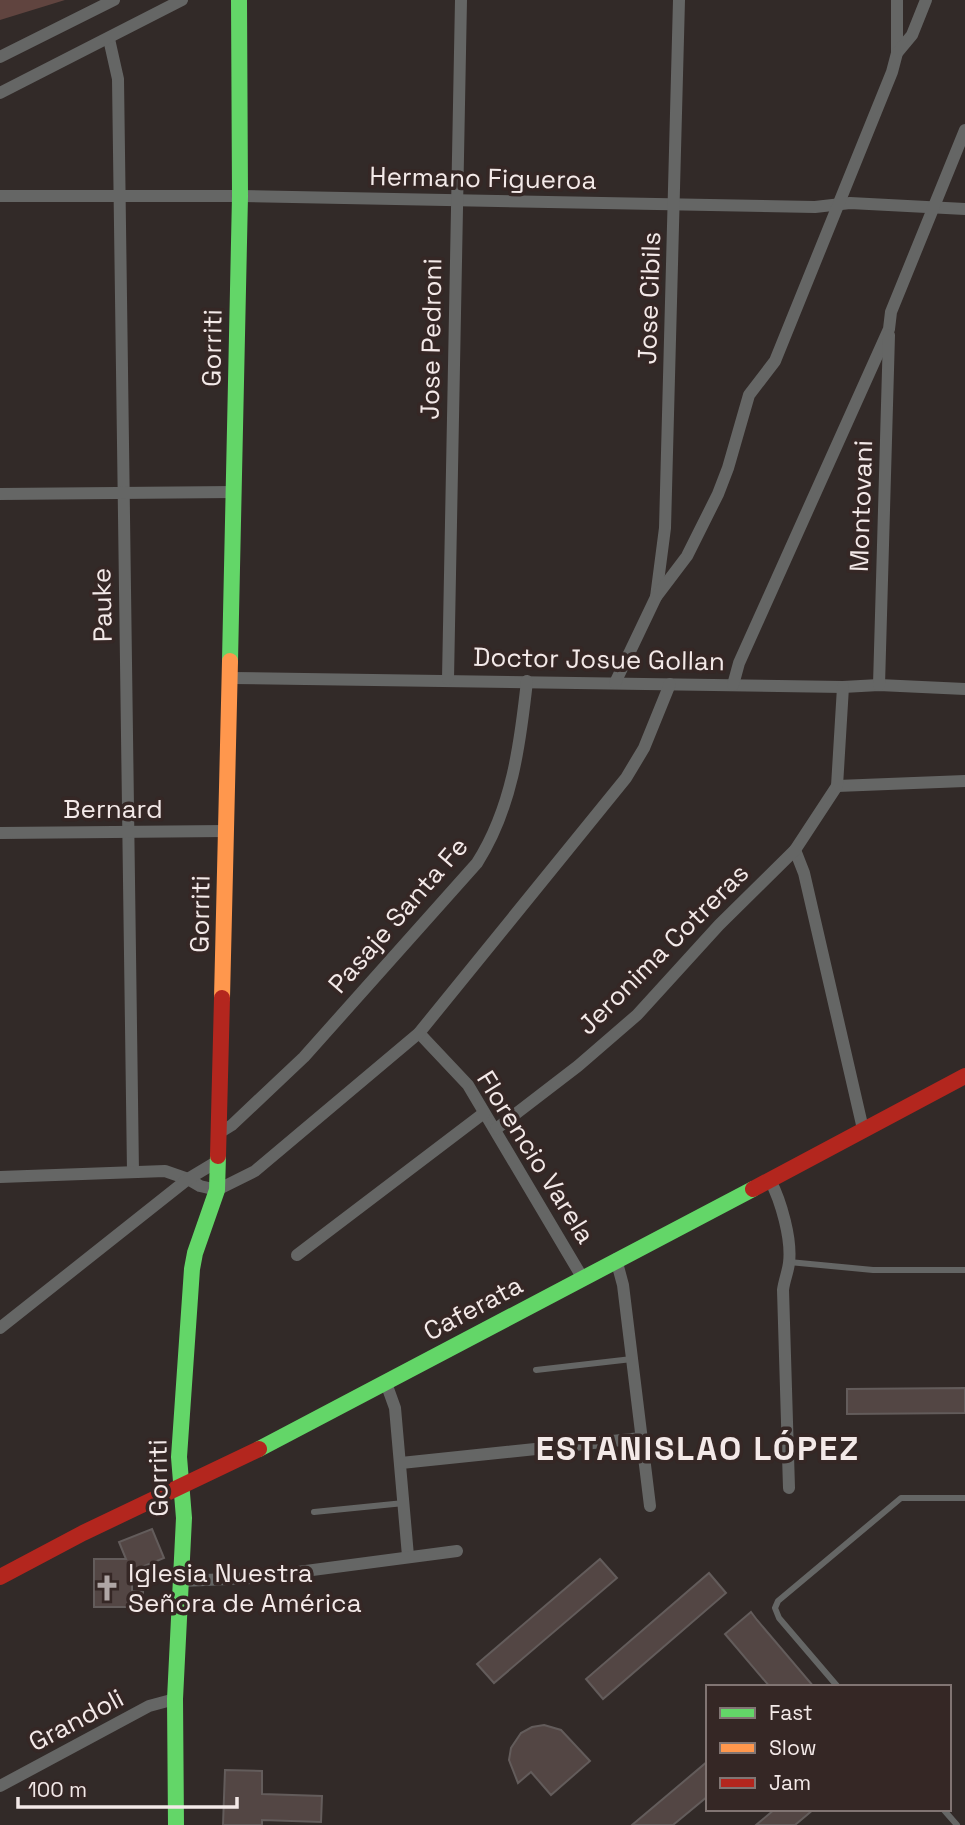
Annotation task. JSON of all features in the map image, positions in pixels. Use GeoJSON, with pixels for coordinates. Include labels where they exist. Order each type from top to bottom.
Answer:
{"type":"FeatureCollection","features":[{"type":"Feature","properties":{"kind":"street"},"geometry":{"type":"LineString","coordinates":[[0,57],[114,0]]}},
{"type":"Feature","properties":{"kind":"street"},"geometry":{"type":"LineString","coordinates":[[0,93],[182,0]]}},
{"type":"Feature","properties":{"kind":"street","name":"Gorriti"},"geometry":{"type":"LineString","coordinates":[[176,1825],[175,1699],[184,1518],[179,1457],[192,1269],[217,1190],[219,1133],[240,196],[239,0]]}},
{"type":"Feature","properties":{"kind":"street","name":"Jose Pedroni"},"geometry":{"type":"LineString","coordinates":[[448,679],[461,0]]}},
{"type":"Feature","properties":{"kind":"street","name":"Jose Cibils"},"geometry":{"type":"LineString","coordinates":[[656,597],[665,528],[679,0]]}},
{"type":"Feature","properties":{"kind":"street"},"geometry":{"type":"LineString","coordinates":[[615,683],[656,597],[687,556],[718,494],[749,395],[775,361],[892,72],[897,53],[897,0]]}},
{"type":"Feature","properties":{"kind":"street"},"geometry":{"type":"LineString","coordinates":[[897,53],[912,35],[926,0]]}},
{"type":"Feature","properties":{"kind":"street","name":"Pauke"},"geometry":{"type":"LineString","coordinates":[[109,39],[118,79],[133,1172]]}},
{"type":"Feature","properties":{"kind":"street"},"geometry":{"type":"LineString","coordinates":[[733,685],[745,651],[889,330],[891,312],[965,130]]}},
{"type":"Feature","properties":{"kind":"street","name":"Hermano Figueroa"},"geometry":{"type":"LineString","coordinates":[[0,196],[240,196],[815,207],[840,203],[965,209]]}},
{"type":"Feature","properties":{"kind":"street","name":"Montovani"},"geometry":{"type":"LineString","coordinates":[[879,685],[889,330]]}},
{"type":"Feature","properties":{"kind":"street"},"geometry":{"type":"LineString","coordinates":[[0,494],[234,492]]}},
{"type":"Feature","properties":{"kind":"street","name":"Doctor Josue Gollan"},"geometry":{"type":"LineString","coordinates":[[231,678],[448,679],[843,687],[879,685],[965,689]]}},
{"type":"Feature","properties":{"kind":"street","name":"Pasaje Santa Fe"},"geometry":{"type":"LineString","coordinates":[[219,1133],[232,1125],[304,1057],[477,863],[488,846],[512,782],[527,681]]}},
{"type":"Feature","properties":{"kind":"street"},"geometry":{"type":"LineString","coordinates":[[0,1177],[165,1171],[217,1190],[255,1171],[419,1033],[626,778],[644,748],[670,684]]}},
{"type":"Feature","properties":{"kind":"street"},"geometry":{"type":"LineString","coordinates":[[843,687],[837,786],[795,850],[804,873],[863,1129]]}},
{"type":"Feature","properties":{"kind":"street"},"geometry":{"type":"LineString","coordinates":[[837,786],[965,781]]}},
{"type":"Feature","properties":{"kind":"street","name":"Bernard"},"geometry":{"type":"LineString","coordinates":[[0,833],[226,831]]}},
{"type":"Feature","properties":{"kind":"street","name":"Jeronima Cotreras"},"geometry":{"type":"LineString","coordinates":[[496,1129],[578,1066],[637,1015],[719,925],[795,850]]}},
{"type":"Feature","properties":{"kind":"street","name":"Florencio Varela"},"geometry":{"type":"LineString","coordinates":[[419,1033],[468,1085],[582,1277]]}},
{"type":"Feature","properties":{"kind":"street","name":"Caferata"},"geometry":{"type":"LineString","coordinates":[[0,1577],[386,1383],[616,1258],[965,1076]]}},
{"type":"Feature","properties":{"kind":"street"},"geometry":{"type":"LineString","coordinates":[[297,1255],[484,1113]]}},
{"type":"Feature","properties":{"kind":"street"},"geometry":{"type":"LineString","coordinates":[[0,1328],[188,1179],[218,1161]]}},
{"type":"Feature","properties":{"kind":"street"},"geometry":{"type":"LineString","coordinates":[[770,1180],[780,1199],[789,1262],[783,1290],[789,1488]]}},
{"type":"Feature","properties":{"kind":"street"},"geometry":{"type":"LineString","coordinates":[[616,1258],[624,1285],[650,1506]]}},
{"type":"Feature","properties":{"kind":"street"},"geometry":{"type":"LineString","coordinates":[[386,1383],[396,1408],[408,1556]]}},
{"type":"Feature","properties":{"kind":"street"},"geometry":{"type":"LineString","coordinates":[[401,1463],[641,1438]]}},
{"type":"Feature","properties":{"kind":"street"},"geometry":{"type":"LineString","coordinates":[[181,1581],[252,1578],[457,1551]]}},
{"type":"Feature","properties":{"kind":"street","name":"Grandoli"},"geometry":{"type":"LineString","coordinates":[[0,1786],[149,1706],[175,1699]]}},
{"type":"Feature","properties":{"kind":"lane"},"geometry":{"type":"LineString","coordinates":[[789,1262],[873,1270],[965,1269]]}},
{"type":"Feature","properties":{"kind":"lane"},"geometry":{"type":"LineString","coordinates":[[536,1370],[632,1359]]}},
{"type":"Feature","properties":{"kind":"lane"},"geometry":{"type":"LineString","coordinates":[[836,1685],[779,1618],[775,1608],[778,1601],[901,1498],[965,1498]]}},
{"type":"Feature","properties":{"kind":"lane"},"geometry":{"type":"LineString","coordinates":[[314,1512],[404,1503]]}},
{"type":"Feature","properties":{"kind":"lane"},"geometry":{"type":"LineString","coordinates":[[945,1811],[957,1825]]}},
{"type":"Feature","properties":{"kind":"shaded area"},"geometry":{"type":"Polygon","coordinates":[[[0,0],[65,0],[0,20],[0,0]]]}},
{"type":"Feature","properties":{"kind":"building"},"geometry":{"type":"Polygon","coordinates":[[[965,1388],[965,1413],[847,1414],[847,1389],[965,1388]]]}},
{"type":"Feature","properties":{"kind":"building"},"geometry":{"type":"Polygon","coordinates":[[[152,1529],[164,1558],[132,1571],[132,1591],[143,1592],[143,1607],[94,1607],[94,1559],[126,1559],[119,1542],[152,1529]]]}},
{"type":"Feature","properties":{"kind":"building"},"geometry":{"type":"Polygon","coordinates":[[[600,1559],[617,1578],[494,1683],[477,1664],[600,1559]]]}},
{"type":"Feature","properties":{"kind":"building"},"geometry":{"type":"Polygon","coordinates":[[[709,1573],[726,1593],[603,1699],[586,1679],[709,1573]]]}},
{"type":"Feature","properties":{"kind":"building"},"geometry":{"type":"Polygon","coordinates":[[[751,1612],[812,1685],[768,1685],[725,1634],[751,1612]]]}},
{"type":"Feature","properties":{"kind":"building"},"geometry":{"type":"Polygon","coordinates":[[[544,1725],[561,1730],[590,1761],[551,1795],[531,1772],[518,1783],[509,1760],[511,1748],[521,1733],[544,1725]]]}},
{"type":"Feature","properties":{"kind":"building"},"geometry":{"type":"Polygon","coordinates":[[[706,1763],[706,1798],[673,1825],[632,1825],[706,1763]]]}},
{"type":"Feature","properties":{"kind":"building"},"geometry":{"type":"Polygon","coordinates":[[[225,1770],[262,1771],[262,1794],[322,1796],[321,1822],[262,1820],[262,1825],[223,1825],[225,1770]]]}},
{"type":"Feature","properties":{"kind":"building"},"geometry":{"type":"Polygon","coordinates":[[[773,1811],[812,1811],[795,1825],[756,1825],[773,1811]]]}},
{"type":"Feature","properties":{"kind":"traffic: fast"},"geometry":{"type":"LineString","coordinates":[[230,661],[240,196],[239,0]]}},
{"type":"Feature","properties":{"kind":"traffic: fast"},"geometry":{"type":"LineString","coordinates":[[176,1825],[175,1699],[184,1518],[179,1457],[192,1269],[217,1190],[218,1156]]}},
{"type":"Feature","properties":{"kind":"traffic: fast"},"geometry":{"type":"LineString","coordinates":[[259,1449],[753,1189]]}},
{"type":"Feature","properties":{"kind":"traffic: slow"},"geometry":{"type":"LineString","coordinates":[[222,998],[230,661]]}},
{"type":"Feature","properties":{"kind":"traffic: jam"},"geometry":{"type":"LineString","coordinates":[[218,1156],[222,998]]}},
{"type":"Feature","properties":{"kind":"traffic: jam"},"geometry":{"type":"LineString","coordinates":[[753,1189],[965,1076]]}},
{"type":"Feature","properties":{"kind":"traffic: jam"},"geometry":{"type":"LineString","coordinates":[[0,1577],[83,1533],[259,1449]]}},
{"type":"Feature","properties":{"kind":"place","name":"Iglesia Nuestra Señora de América"},"geometry":{"type":"Point","coordinates":[107,1588]}},
{"type":"Feature","properties":{"kind":"district","name":"ESTANISLAO LÓPEZ"},"geometry":{"type":"Point","coordinates":[698,1449]}}]}
